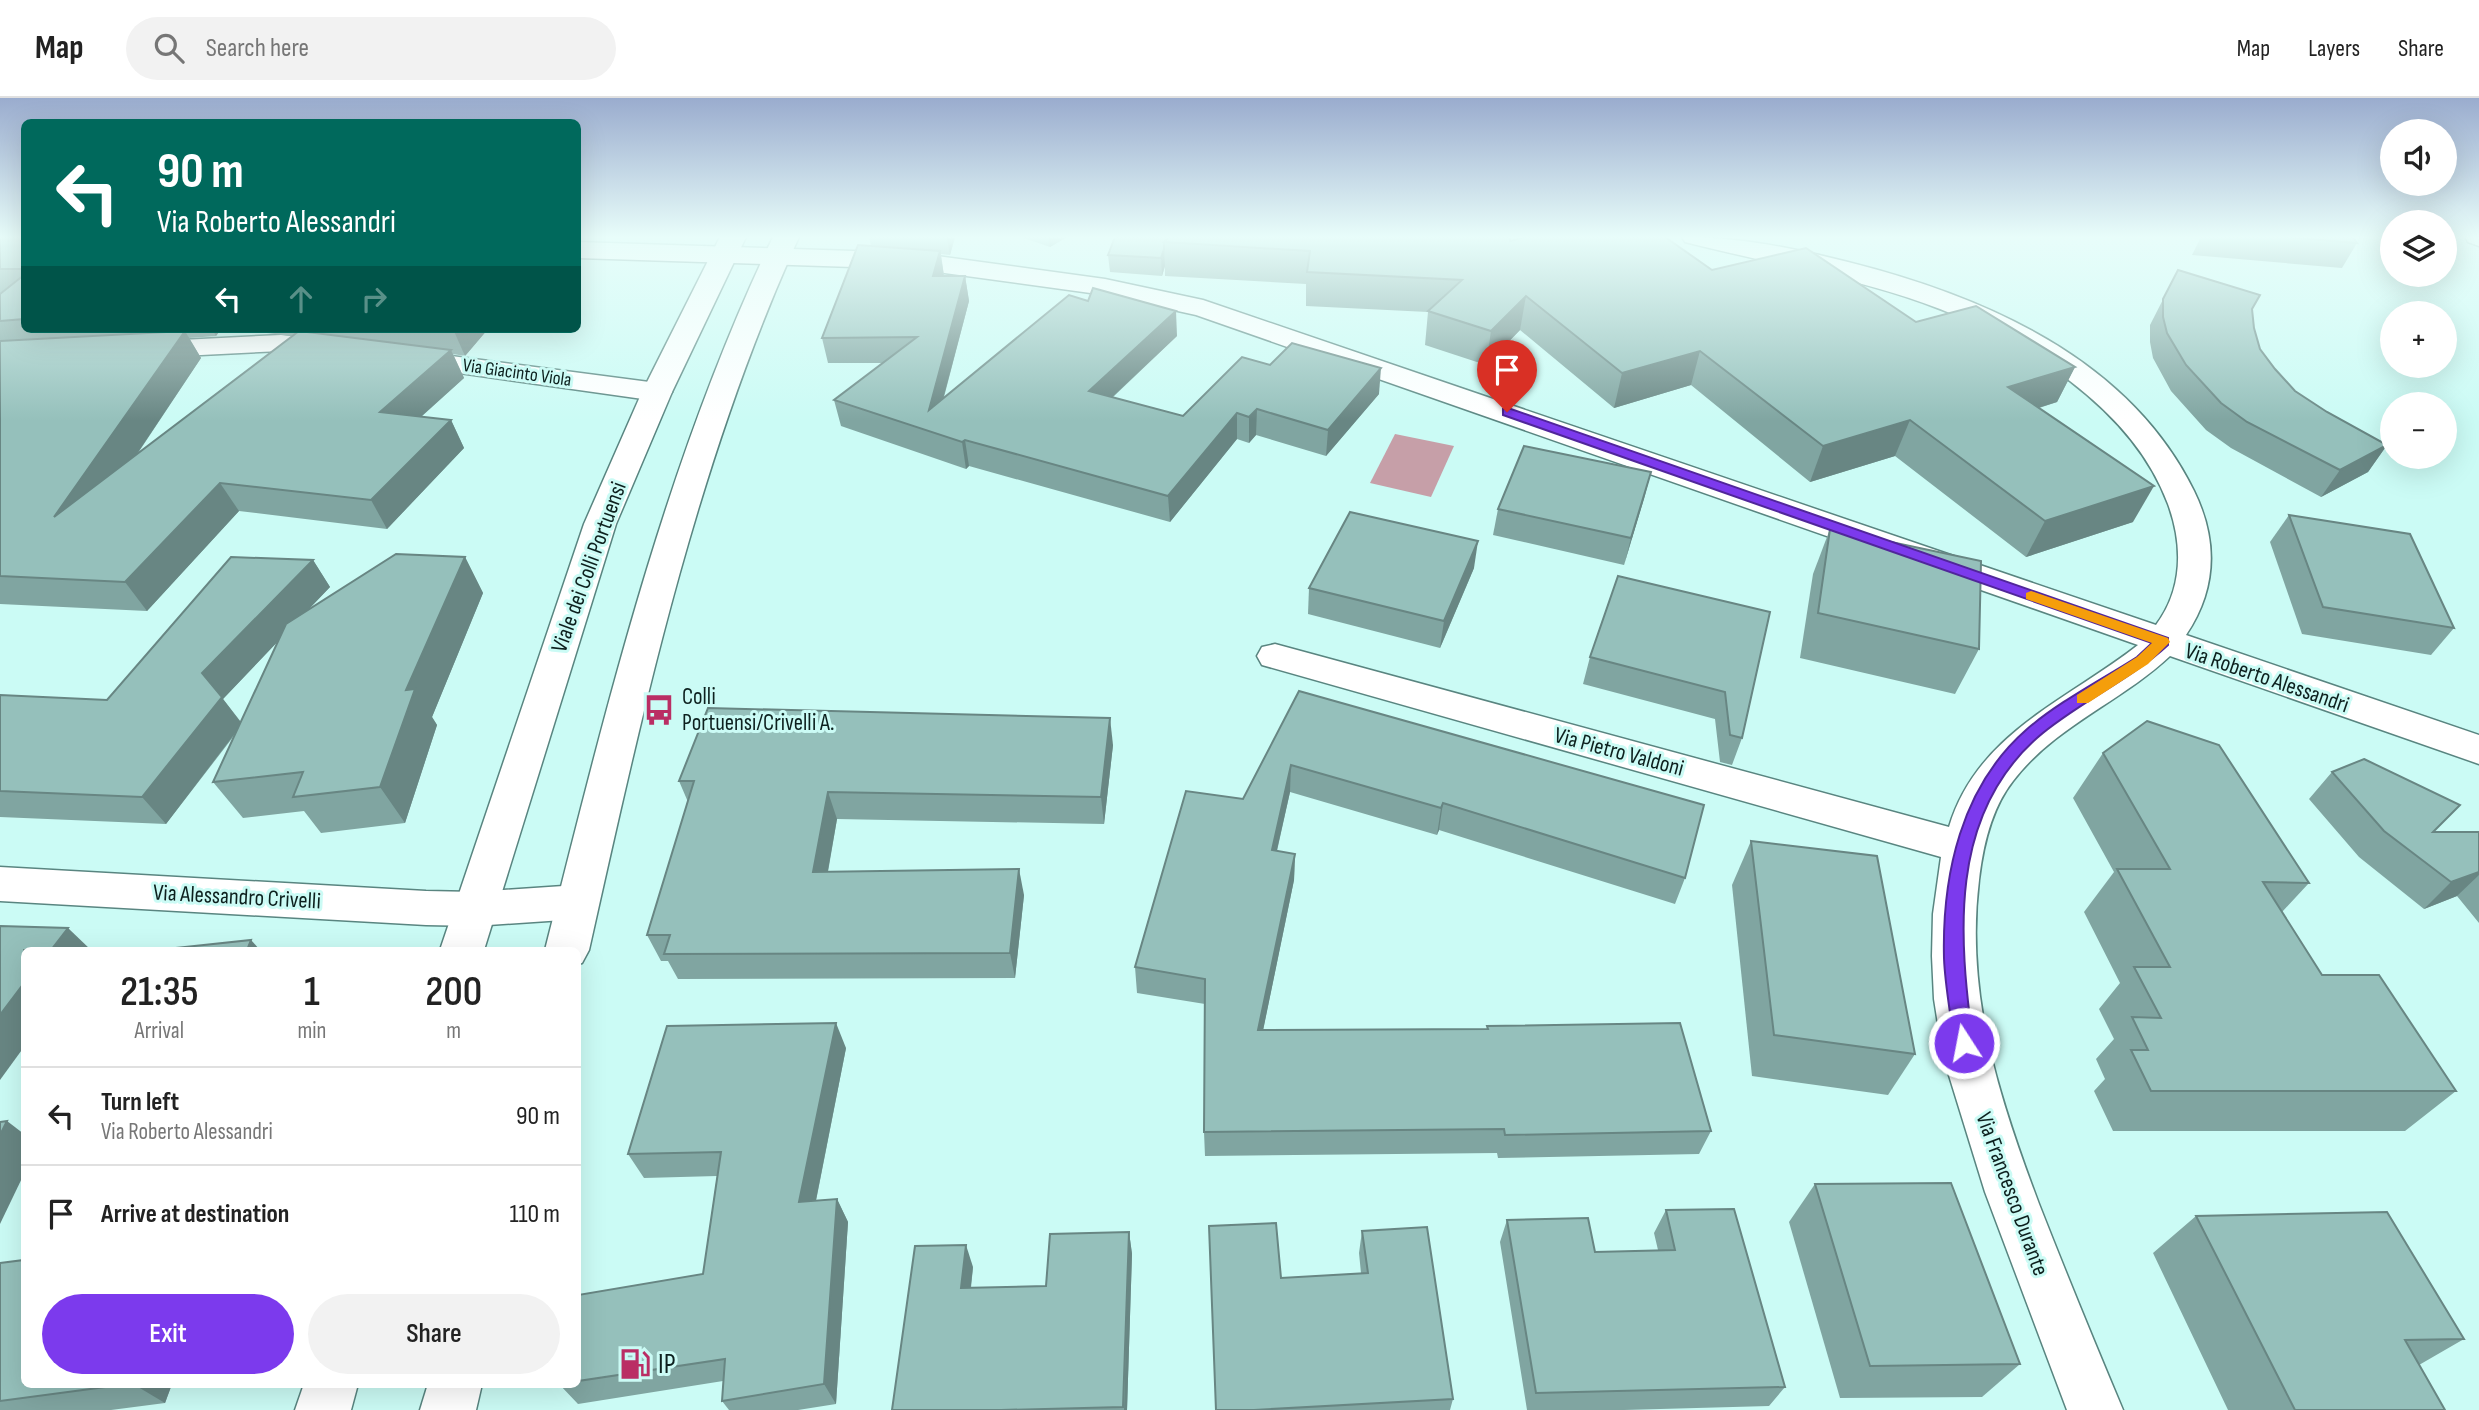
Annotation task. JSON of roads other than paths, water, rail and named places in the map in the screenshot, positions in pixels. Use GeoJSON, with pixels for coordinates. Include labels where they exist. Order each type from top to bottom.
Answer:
{"type":"FeatureCollection","features":[{"type":"Feature","properties":{"kind":"street","name":"Viale dei Colli Portuensi"},"geometry":{"type":"LineString","coordinates":[[463,947],[600,524],[657,391],[702,298]]}},
{"type":"Feature","properties":{"kind":"street"},"geometry":{"type":"LineString","coordinates":[[568,947],[677,521],[737,352],[760,298]]}},
{"type":"Feature","properties":{"kind":"street","name":"Via Roberto Alessandri"},"geometry":{"type":"LineString","coordinates":[[1157,298],[1203,308],[2479,750]]}},
{"type":"Feature","properties":{"kind":"street","name":"Via Francesco Durante"},"geometry":{"type":"LineString","coordinates":[[1939,298],[1989,318],[2028,341],[2079,374],[2118,404],[2139,427],[2168,468],[2187,511],[2196,545],[2197,574],[2176,622],[2162,642],[2142,660],[2032,733],[2015,749],[1988,785],[1964,847],[1955,901],[1953,960],[1959,1025],[1979,1100],[2007,1184],[2095,1410]]}},
{"type":"Feature","properties":{"kind":"street","name":"Via Giacinto Viola"},"geometry":{"type":"LineString","coordinates":[[111,352],[281,343],[657,391]]}},
{"type":"Feature","properties":{"kind":"street","name":"Via Pietro Valdoni"},"geometry":{"type":"LineString","coordinates":[[1275,656],[1964,847]]}},
{"type":"Feature","properties":{"kind":"street","name":"Via Alessandro Crivelli"},"geometry":{"type":"LineString","coordinates":[[0,884],[475,909]]}},
{"type":"Feature","properties":{"kind":"street"},"geometry":{"type":"LineString","coordinates":[[475,909],[578,901]]}},
{"type":"Feature","properties":{"kind":"street"},"geometry":{"type":"LineString","coordinates":[[323,1410],[330,1388]]}},
{"type":"Feature","properties":{"kind":"street"},"geometry":{"type":"LineString","coordinates":[[448,1410],[454,1388]]}},
{"type":"Feature","properties":{"kind":"place","name":"Colli Portuensi/Crivelli A."},"geometry":{"type":"Point","coordinates":[659,710]}},
{"type":"Feature","properties":{"kind":"place","name":"IP"},"geometry":{"type":"Point","coordinates":[635,1364]}}]}
